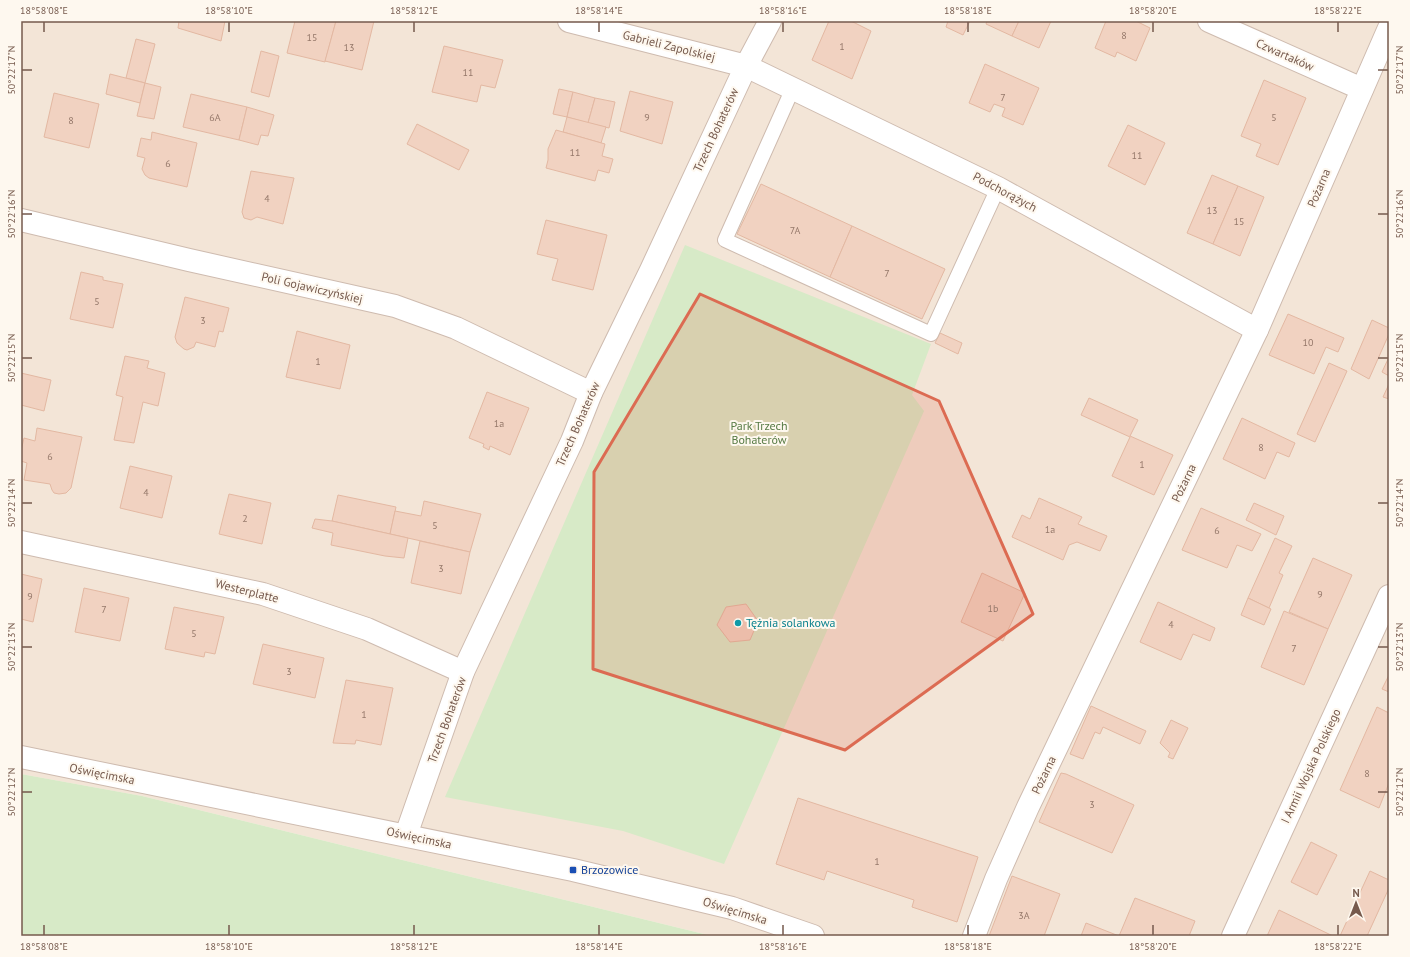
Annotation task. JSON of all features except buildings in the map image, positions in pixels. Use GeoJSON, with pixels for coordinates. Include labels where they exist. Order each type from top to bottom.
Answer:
{"type":"FeatureCollection","features":[{"type":"Feature","properties":{"kind":"street","name":"Gabrieli Zapolskiej"},"geometry":{"type":"LineString","coordinates":[[569,21],[746,66]]}},
{"type":"Feature","properties":{"kind":"street","name":"Trzech Bohaterów"},"geometry":{"type":"LineString","coordinates":[[406,835],[464,672],[572,441],[591,393],[651,270],[746,66],[770,21]]}},
{"type":"Feature","properties":{"kind":"street","name":"Czwartaków"},"geometry":{"type":"LineString","coordinates":[[1209,21],[1362,89]]}},
{"type":"Feature","properties":{"kind":"street","name":"Pożarna"},"geometry":{"type":"LineString","coordinates":[[974,936],[996,880],[1028,807],[1257,330],[1389,28]]}},
{"type":"Feature","properties":{"kind":"street","name":"Podchorążych"},"geometry":{"type":"LineString","coordinates":[[746,66],[998,188],[1257,330]]}},
{"type":"Feature","properties":{"kind":"street","name":"Poli Gojawiczyńskiej"},"geometry":{"type":"LineString","coordinates":[[21,220],[189,260],[395,306],[456,328],[591,393]]}},
{"type":"Feature","properties":{"kind":"street","name":"Westerplatte"},"geometry":{"type":"LineString","coordinates":[[21,542],[263,594],[367,629],[464,672]]}},
{"type":"Feature","properties":{"kind":"street","name":"I Armii Wojska Polskiego"},"geometry":{"type":"LineString","coordinates":[[1233,936],[1389,596]]}},
{"type":"Feature","properties":{"kind":"street","name":"Oświęcimska"},"geometry":{"type":"LineString","coordinates":[[21,757],[573,870],[732,908],[800,934]]}},
{"type":"Feature","properties":{"kind":"lane"},"geometry":{"type":"LineString","coordinates":[[793,88],[725,240],[931,334],[998,188]]}},
{"type":"Feature","properties":{"kind":"highlighted area"},"geometry":{"type":"Polygon","coordinates":[[[700,294],[939,401],[1033,614],[845,750],[593,669],[594,472],[700,294]]]}},
{"type":"Feature","properties":{"kind":"shaded area"},"geometry":{"type":"Polygon","coordinates":[[[21,21],[1389,21],[1389,936],[712,936],[142,796],[21,774],[21,21]]]}},
{"type":"Feature","properties":{"kind":"green space","name":"Park Trzech Bohaterów"},"geometry":{"type":"Polygon","coordinates":[[[685,245],[931,344],[912,395],[924,411],[724,864],[623,831],[445,797],[685,245]]]}},
{"type":"Feature","properties":{"kind":"green space"},"geometry":{"type":"Polygon","coordinates":[[[21,774],[142,796],[712,936],[21,936],[21,774]]]}},
{"type":"Feature","properties":{"kind":"place","name":"Tężnia solankowa"},"geometry":{"type":"Point","coordinates":[738,623]}},
{"type":"Feature","properties":{"kind":"place","name":"Brzozowice"},"geometry":{"type":"Point","coordinates":[573,870]}}]}
